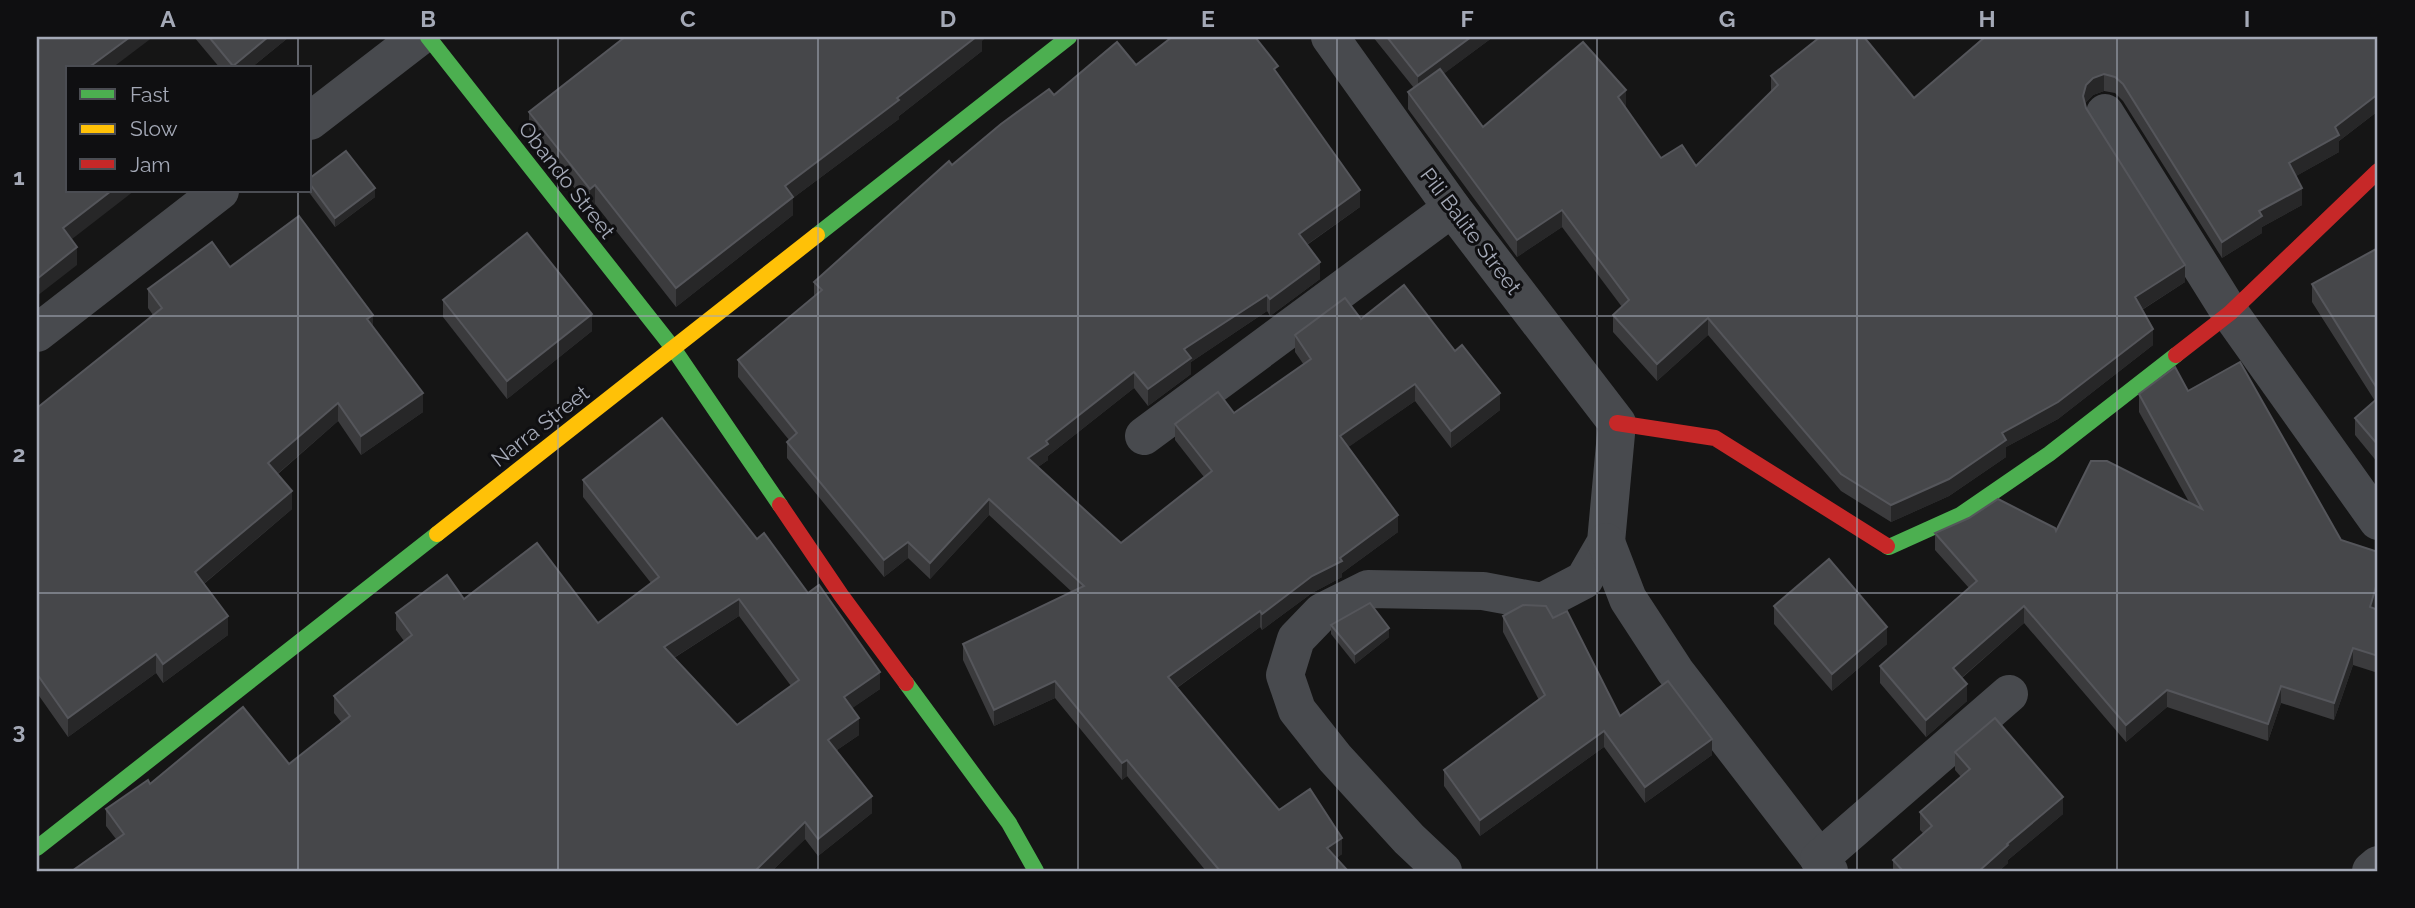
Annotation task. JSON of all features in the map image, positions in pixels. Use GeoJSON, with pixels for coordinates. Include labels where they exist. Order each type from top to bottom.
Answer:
{"type":"FeatureCollection","features":[{"type":"Feature","properties":{"kind":"street"},"geometry":{"type":"LineString","coordinates":[[312,119],[419,37]]}},
{"type":"Feature","properties":{"kind":"street","name":"Obando Street"},"geometry":{"type":"LineString","coordinates":[[428,37],[673,348],[841,595],[1009,823],[1036,871]]}},
{"type":"Feature","properties":{"kind":"street","name":"Narra Street"},"geometry":{"type":"LineString","coordinates":[[37,848],[1069,37]]}},
{"type":"Feature","properties":{"kind":"street","name":"Pili Balite Street"},"geometry":{"type":"LineString","coordinates":[[1330,37],[1452,208],[1617,423]]}},
{"type":"Feature","properties":{"kind":"street"},"geometry":{"type":"LineString","coordinates":[[2105,113],[2230,313],[2378,521]]}},
{"type":"Feature","properties":{"kind":"street"},"geometry":{"type":"LineString","coordinates":[[1443,871],[1409,839],[1335,758],[1297,710],[1285,675],[1296,639],[1322,612],[1368,589],[1483,591],[1542,602],[1584,580],[1606,542],[1617,423],[1715,439],[1889,547],[1960,515],[2049,454],[2230,313],[2378,171]]}},
{"type":"Feature","properties":{"kind":"street"},"geometry":{"type":"LineString","coordinates":[[37,333],[219,192]]}},
{"type":"Feature","properties":{"kind":"street"},"geometry":{"type":"LineString","coordinates":[[1144,436],[1452,208]]}},
{"type":"Feature","properties":{"kind":"street"},"geometry":{"type":"LineString","coordinates":[[1606,542],[1629,599],[1675,671],[1824,865],[2009,694]]}},
{"type":"Feature","properties":{"kind":"street"},"geometry":{"type":"LineString","coordinates":[[2371,871],[2378,865]]}},
{"type":"Feature","properties":{"kind":"building"},"geometry":{"type":"Polygon","coordinates":[[[37,37],[130,37],[91,66],[66,66],[66,192],[110,192],[63,228],[77,247],[37,279],[37,37]]]}},
{"type":"Feature","properties":{"kind":"building"},"geometry":{"type":"Polygon","coordinates":[[[209,37],[268,37],[233,66],[209,37]]]}},
{"type":"Feature","properties":{"kind":"building"},"geometry":{"type":"Polygon","coordinates":[[[625,37],[976,37],[897,98],[899,100],[785,186],[793,197],[676,288],[595,185],[590,189],[529,112],[625,37]]]}},
{"type":"Feature","properties":{"kind":"building"},"geometry":{"type":"Polygon","coordinates":[[[1172,37],[1255,37],[1278,66],[1274,69],[1360,190],[1299,234],[1320,262],[1270,299],[1267,295],[1184,349],[1191,358],[1148,389],[1134,372],[1028,458],[1121,543],[1212,471],[1175,424],[1218,392],[1234,413],[1311,359],[1295,335],[1345,298],[1361,319],[1404,285],[1455,351],[1462,345],[1500,393],[1451,431],[1415,384],[1340,436],[1398,515],[1340,558],[1342,561],[1312,576],[1262,614],[1260,611],[1168,677],[1279,810],[1310,789],[1342,838],[1327,848],[1348,871],[1220,871],[1127,760],[1122,763],[1055,681],[994,710],[963,644],[1084,586],[989,499],[930,563],[908,542],[884,560],[787,442],[797,433],[738,360],[822,290],[814,282],[949,161],[952,165],[1049,89],[1054,95],[1117,42],[1136,65],[1172,37]]]}},
{"type":"Feature","properties":{"kind":"building"},"geometry":{"type":"Polygon","coordinates":[[[1387,37],[1471,37],[1418,76],[1387,37]]]}},
{"type":"Feature","properties":{"kind":"building"},"geometry":{"type":"Polygon","coordinates":[[[1820,37],[1864,37],[1914,98],[1985,37],[2378,37],[2378,94],[2335,127],[2339,135],[2289,163],[2302,188],[2259,211],[2262,216],[2222,242],[2123,84],[2115,77],[2104,74],[2093,78],[2086,85],[2083,96],[2086,108],[2185,265],[2135,297],[2153,329],[2058,402],[2002,433],[2006,440],[1949,479],[1891,505],[1841,474],[1708,318],[1657,364],[1613,315],[1629,300],[1562,210],[1517,240],[1408,92],[1440,69],[1483,127],[1583,42],[1626,90],[1618,97],[1661,158],[1682,145],[1696,166],[1778,85],[1771,76],[1820,37]]]}},
{"type":"Feature","properties":{"kind":"building"},"geometry":{"type":"Polygon","coordinates":[[[346,151],[375,188],[335,218],[312,187],[312,176],[346,151]]]}},
{"type":"Feature","properties":{"kind":"building"},"geometry":{"type":"Polygon","coordinates":[[[299,216],[373,315],[367,319],[423,393],[361,436],[338,403],[268,463],[292,491],[195,572],[228,616],[163,664],[156,654],[68,718],[37,674],[37,408],[162,308],[148,289],[212,242],[230,267],[299,216]]]}},
{"type":"Feature","properties":{"kind":"building"},"geometry":{"type":"Polygon","coordinates":[[[527,233],[592,314],[507,381],[443,300],[527,233]]]}},
{"type":"Feature","properties":{"kind":"building"},"geometry":{"type":"Polygon","coordinates":[[[2378,248],[2378,390],[2312,284],[2378,248]]]}},
{"type":"Feature","properties":{"kind":"building"},"geometry":{"type":"Polygon","coordinates":[[[2240,362],[2341,540],[2378,552],[2378,580],[2370,607],[2378,610],[2378,656],[2353,648],[2334,703],[2281,686],[2268,724],[2167,690],[2126,725],[2024,606],[1953,668],[1967,684],[1926,720],[1880,666],[1977,581],[1935,533],[1969,518],[1998,499],[2055,528],[2056,531],[2091,461],[2107,461],[2202,509],[2139,394],[2175,367],[2188,391],[2240,362]]]}},
{"type":"Feature","properties":{"kind":"building"},"geometry":{"type":"Polygon","coordinates":[[[2378,398],[2378,445],[2355,418],[2378,398]]]}},
{"type":"Feature","properties":{"kind":"building"},"geometry":{"type":"Polygon","coordinates":[[[662,418],[757,539],[764,533],[808,593],[819,585],[880,672],[844,697],[859,718],[828,740],[872,796],[818,839],[805,822],[755,871],[72,871],[124,834],[106,809],[148,780],[150,784],[243,707],[289,764],[350,716],[334,696],[412,635],[396,613],[447,575],[464,599],[537,543],[598,623],[659,577],[583,480],[662,418]],[[739,599],[664,647],[737,725],[799,680],[739,599]]]}},
{"type":"Feature","properties":{"kind":"building"},"geometry":{"type":"Polygon","coordinates":[[[1829,559],[1887,627],[1832,674],[1774,606],[1829,559]]]}},
{"type":"Feature","properties":{"kind":"building"},"geometry":{"type":"Polygon","coordinates":[[[1370,603],[1389,628],[1355,654],[1331,625],[1370,603]]]}},
{"type":"Feature","properties":{"kind":"building"},"geometry":{"type":"Polygon","coordinates":[[[1523,605],[1546,606],[1553,618],[1567,611],[1620,716],[1668,681],[1712,739],[1645,787],[1604,731],[1480,820],[1444,770],[1545,695],[1503,616],[1523,605]]]}},
{"type":"Feature","properties":{"kind":"building"},"geometry":{"type":"Polygon","coordinates":[[[1995,718],[2063,797],[1979,871],[1903,871],[1893,860],[1932,826],[1920,812],[1970,769],[1955,752],[1995,718]]]}},
{"type":"Feature","properties":{"kind":"traffic: fast"},"geometry":{"type":"LineString","coordinates":[[428,37],[673,348],[780,505]]}},
{"type":"Feature","properties":{"kind":"traffic: fast"},"geometry":{"type":"LineString","coordinates":[[817,235],[1069,37]]}},
{"type":"Feature","properties":{"kind":"traffic: fast"},"geometry":{"type":"LineString","coordinates":[[1887,546],[1960,515],[2049,454],[2176,355]]}},
{"type":"Feature","properties":{"kind":"traffic: fast"},"geometry":{"type":"LineString","coordinates":[[37,848],[437,534]]}},
{"type":"Feature","properties":{"kind":"traffic: fast"},"geometry":{"type":"LineString","coordinates":[[906,683],[1009,823],[1036,871]]}},
{"type":"Feature","properties":{"kind":"traffic: slow"},"geometry":{"type":"LineString","coordinates":[[437,534],[817,235]]}},
{"type":"Feature","properties":{"kind":"traffic: jam"},"geometry":{"type":"LineString","coordinates":[[2176,355],[2230,313],[2378,171]]}},
{"type":"Feature","properties":{"kind":"traffic: jam"},"geometry":{"type":"LineString","coordinates":[[1617,423],[1715,438],[1887,546]]}},
{"type":"Feature","properties":{"kind":"traffic: jam"},"geometry":{"type":"LineString","coordinates":[[780,505],[841,595],[906,683]]}}]}
